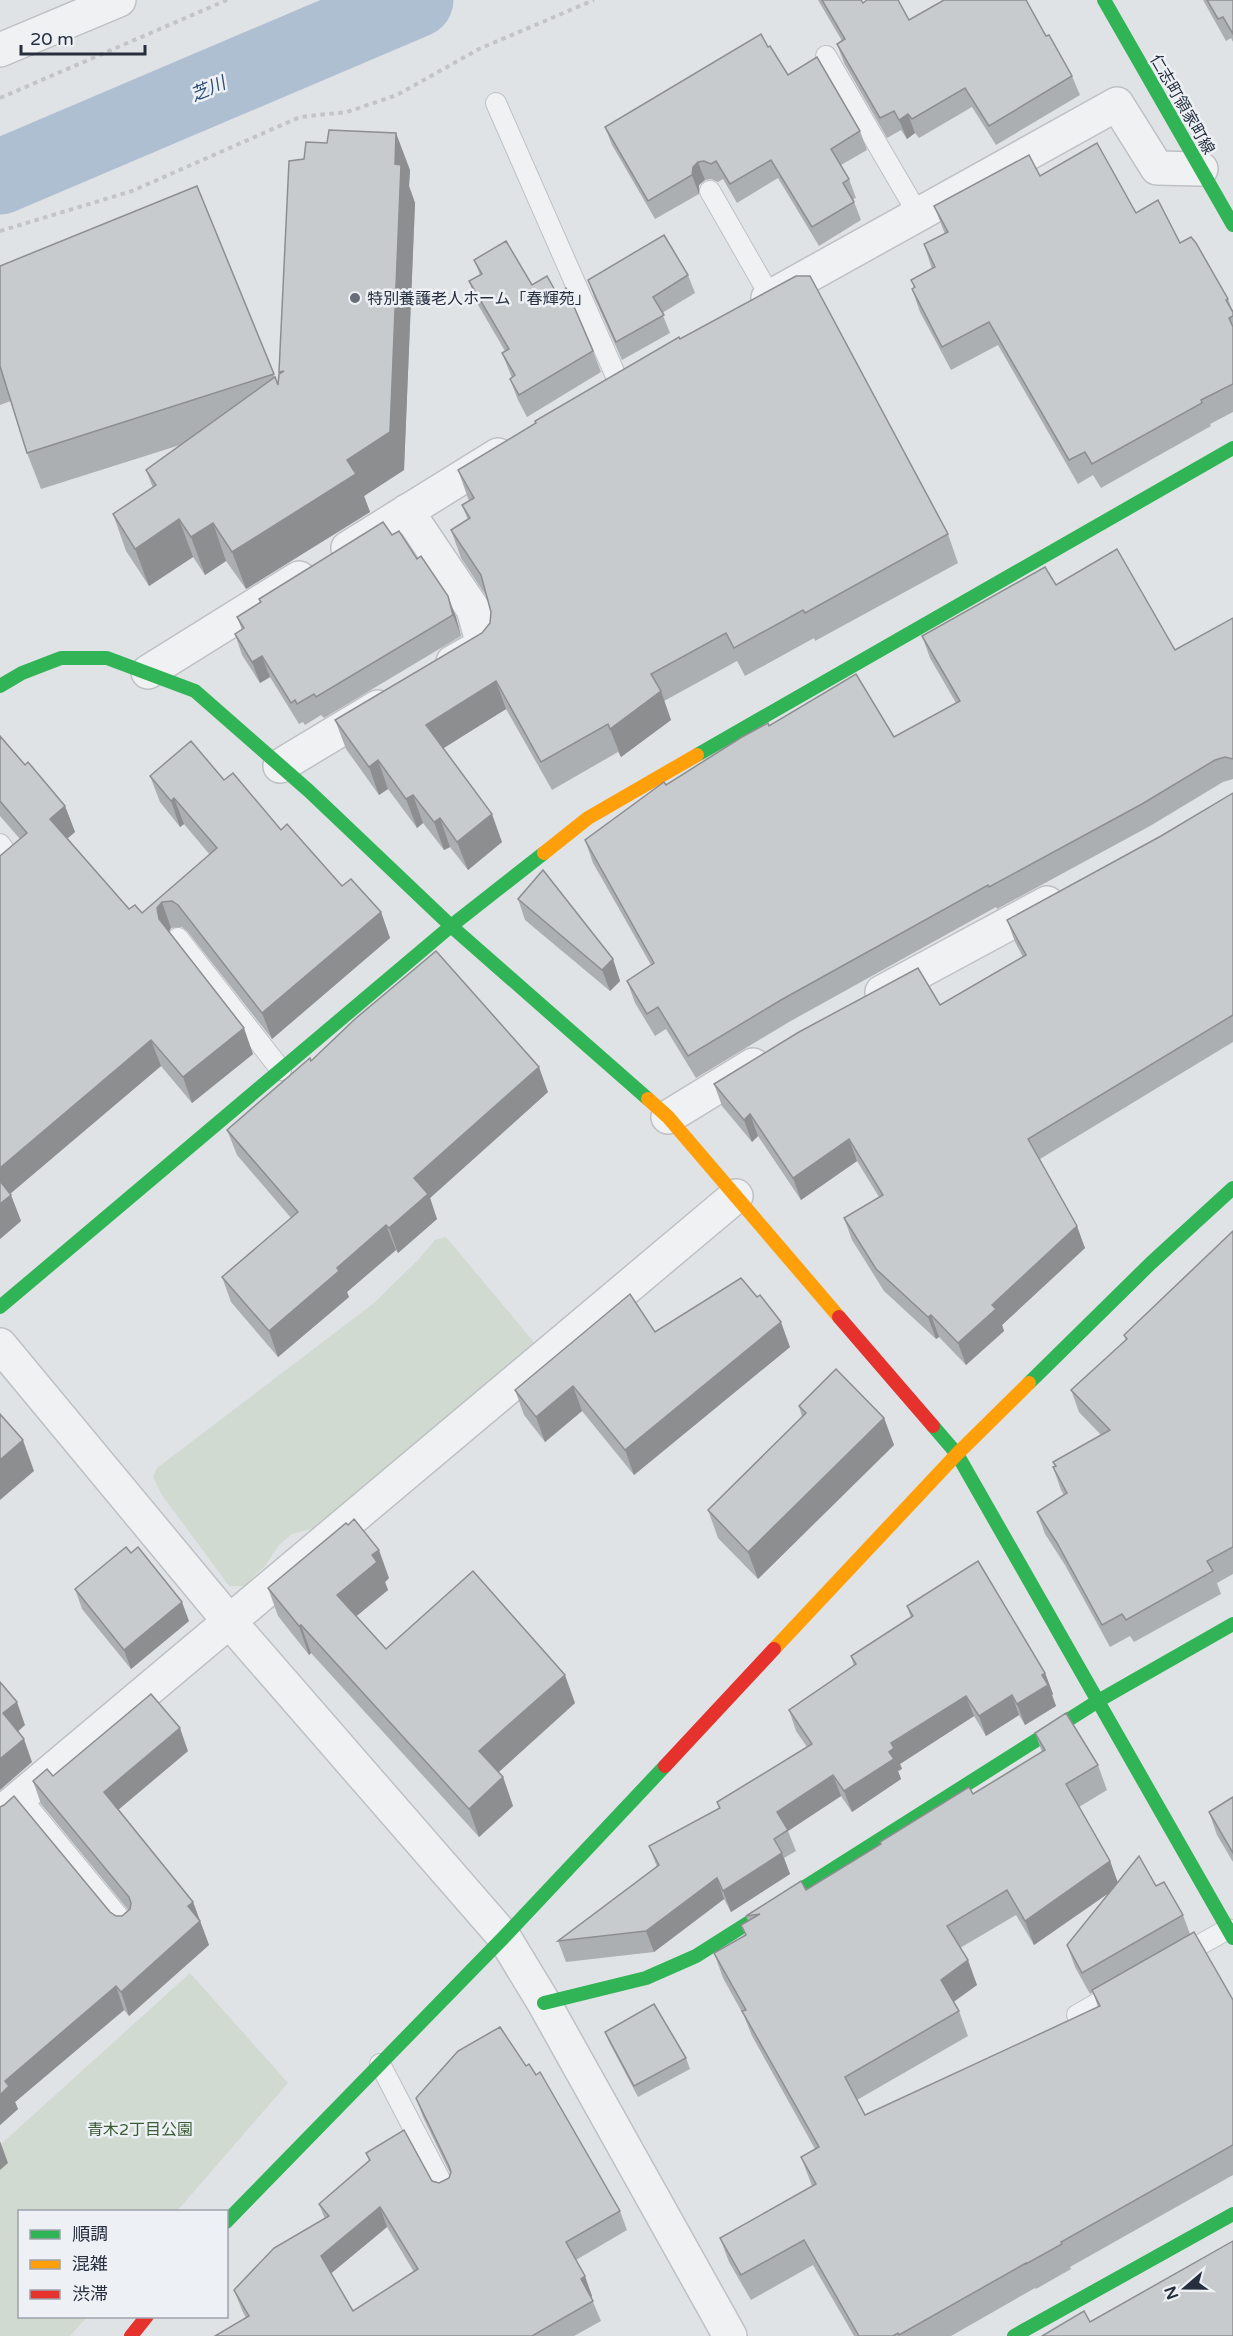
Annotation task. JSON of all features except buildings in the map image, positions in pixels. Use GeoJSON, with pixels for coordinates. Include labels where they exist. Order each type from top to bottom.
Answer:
{"type":"FeatureCollection","features":[{"type":"Feature","properties":{"kind":"street"},"geometry":{"type":"LineString","coordinates":[[0,50],[119,0]]}},
{"type":"Feature","properties":{"kind":"street","name":"仁志町領家町線"},"geometry":{"type":"LineString","coordinates":[[1104,0],[1233,225]]}},
{"type":"Feature","properties":{"kind":"street"},"geometry":{"type":"LineString","coordinates":[[740,314],[1117,104],[1157,168],[1201,169]]}},
{"type":"Feature","properties":{"kind":"street"},"geometry":{"type":"LineString","coordinates":[[589,401],[649,365]]}},
{"type":"Feature","properties":{"kind":"street"},"geometry":{"type":"LineString","coordinates":[[148,672],[528,438]]}},
{"type":"Feature","properties":{"kind":"street"},"geometry":{"type":"LineString","coordinates":[[0,1307],[451,926],[588,818],[1233,448]]}},
{"type":"Feature","properties":{"kind":"street"},"geometry":{"type":"LineString","coordinates":[[407,511],[473,609],[483,645],[432,675]]}},
{"type":"Feature","properties":{"kind":"street"},"geometry":{"type":"LineString","coordinates":[[0,686],[22,673],[61,658],[107,658],[195,691],[280,766],[451,926],[668,1117],[957,1454],[1230,1933]]}},
{"type":"Feature","properties":{"kind":"street"},"geometry":{"type":"LineString","coordinates":[[280,766],[402,693]]}},
{"type":"Feature","properties":{"kind":"street"},"geometry":{"type":"LineString","coordinates":[[860,1004],[1077,886]]}},
{"type":"Feature","properties":{"kind":"street"},"geometry":{"type":"LineString","coordinates":[[668,1117],[778,1050]]}},
{"type":"Feature","properties":{"kind":"street"},"geometry":{"type":"LineString","coordinates":[[228,2220],[504,1937],[957,1454],[1151,1263],[1233,1188]]}},
{"type":"Feature","properties":{"kind":"street"},"geometry":{"type":"LineString","coordinates":[[10,1806],[736,1196]]}},
{"type":"Feature","properties":{"kind":"street"},"geometry":{"type":"LineString","coordinates":[[0,1345],[229,1621],[504,1937],[544,2003],[730,2336]]}},
{"type":"Feature","properties":{"kind":"street"},"geometry":{"type":"LineString","coordinates":[[544,2003],[646,1978],[696,1956],[1098,1701],[1233,1624]]}},
{"type":"Feature","properties":{"kind":"street"},"geometry":{"type":"LineString","coordinates":[[1014,2336],[1233,2214]]}},
{"type":"Feature","properties":{"kind":"street"},"geometry":{"type":"LineString","coordinates":[[131,2336],[145,2318]]}},
{"type":"Feature","properties":{"kind":"lane"},"geometry":{"type":"LineString","coordinates":[[826,56],[918,214]]}},
{"type":"Feature","properties":{"kind":"lane"},"geometry":{"type":"LineString","coordinates":[[496,103],[619,383]]}},
{"type":"Feature","properties":{"kind":"lane"},"geometry":{"type":"LineString","coordinates":[[710,191],[770,296]]}},
{"type":"Feature","properties":{"kind":"lane"},"geometry":{"type":"LineString","coordinates":[[0,844],[10,858],[0,866]]}},
{"type":"Feature","properties":{"kind":"lane"},"geometry":{"type":"LineString","coordinates":[[178,938],[281,1070]]}},
{"type":"Feature","properties":{"kind":"lane"},"geometry":{"type":"LineString","coordinates":[[10,1806],[128,1928]]}},
{"type":"Feature","properties":{"kind":"lane"},"geometry":{"type":"LineString","coordinates":[[1157,1969],[1230,1933]]}},
{"type":"Feature","properties":{"kind":"lane"},"geometry":{"type":"LineString","coordinates":[[1077,2015],[1137,1981]]}},
{"type":"Feature","properties":{"kind":"lane"},"geometry":{"type":"LineString","coordinates":[[380,2064],[446,2191]]}},
{"type":"Feature","properties":{"kind":"path"},"geometry":{"type":"LineString","coordinates":[[0,98],[227,0]]}},
{"type":"Feature","properties":{"kind":"path"},"geometry":{"type":"LineString","coordinates":[[0,231],[132,191],[300,117],[347,112],[397,94],[479,49],[594,0]]}},
{"type":"Feature","properties":{"kind":"green space"},"geometry":{"type":"Polygon","coordinates":[[[446,1237],[533,1341],[535,1352],[315,1528],[292,1534],[279,1545],[265,1566],[244,1586],[229,1586],[162,1495],[153,1477],[157,1468],[374,1303],[435,1240],[446,1237]]]}},
{"type":"Feature","properties":{"kind":"green space","name":"青木2丁目公園"},"geometry":{"type":"Polygon","coordinates":[[[190,1973],[288,2083],[178,2210],[18,2210],[18,2318],[86,2318],[70,2336],[0,2336],[0,2145],[190,1973]]]}},
{"type":"Feature","properties":{"kind":"waterway","name":"芝川"},"geometry":{"type":"LineString","coordinates":[[0,177],[416,0]]}},
{"type":"Feature","properties":{"kind":"traffic: fast"},"geometry":{"type":"LineString","coordinates":[[1104,0],[1233,225]]}},
{"type":"Feature","properties":{"kind":"traffic: fast"},"geometry":{"type":"LineString","coordinates":[[697,755],[1233,448]]}},
{"type":"Feature","properties":{"kind":"traffic: fast"},"geometry":{"type":"LineString","coordinates":[[0,686],[22,673],[61,658],[107,658],[195,691],[309,791],[451,926],[648,1099]]}},
{"type":"Feature","properties":{"kind":"traffic: fast"},"geometry":{"type":"LineString","coordinates":[[0,1307],[451,926],[544,853]]}},
{"type":"Feature","properties":{"kind":"traffic: fast"},"geometry":{"type":"LineString","coordinates":[[1029,1383],[1151,1263],[1233,1188]]}},
{"type":"Feature","properties":{"kind":"traffic: fast"},"geometry":{"type":"LineString","coordinates":[[933,1426],[957,1454],[1233,1938]]}},
{"type":"Feature","properties":{"kind":"traffic: fast"},"geometry":{"type":"LineString","coordinates":[[544,2003],[646,1978],[696,1956],[1098,1701],[1233,1624]]}},
{"type":"Feature","properties":{"kind":"traffic: fast"},"geometry":{"type":"LineString","coordinates":[[228,2220],[504,1937],[665,1766]]}},
{"type":"Feature","properties":{"kind":"traffic: fast"},"geometry":{"type":"LineString","coordinates":[[1014,2336],[1233,2214]]}},
{"type":"Feature","properties":{"kind":"traffic: slow"},"geometry":{"type":"LineString","coordinates":[[544,853],[588,818],[697,755]]}},
{"type":"Feature","properties":{"kind":"traffic: slow"},"geometry":{"type":"LineString","coordinates":[[648,1099],[668,1117],[839,1317]]}},
{"type":"Feature","properties":{"kind":"traffic: slow"},"geometry":{"type":"LineString","coordinates":[[774,1649],[957,1454],[1029,1383]]}},
{"type":"Feature","properties":{"kind":"traffic: jam"},"geometry":{"type":"LineString","coordinates":[[839,1317],[933,1426]]}},
{"type":"Feature","properties":{"kind":"traffic: jam"},"geometry":{"type":"LineString","coordinates":[[665,1766],[774,1649]]}},
{"type":"Feature","properties":{"kind":"traffic: jam"},"geometry":{"type":"LineString","coordinates":[[131,2336],[145,2318]]}},
{"type":"Feature","properties":{"kind":"place","name":"特別養護老人ホーム「春輝苑」"},"geometry":{"type":"Point","coordinates":[355,298]}}]}
